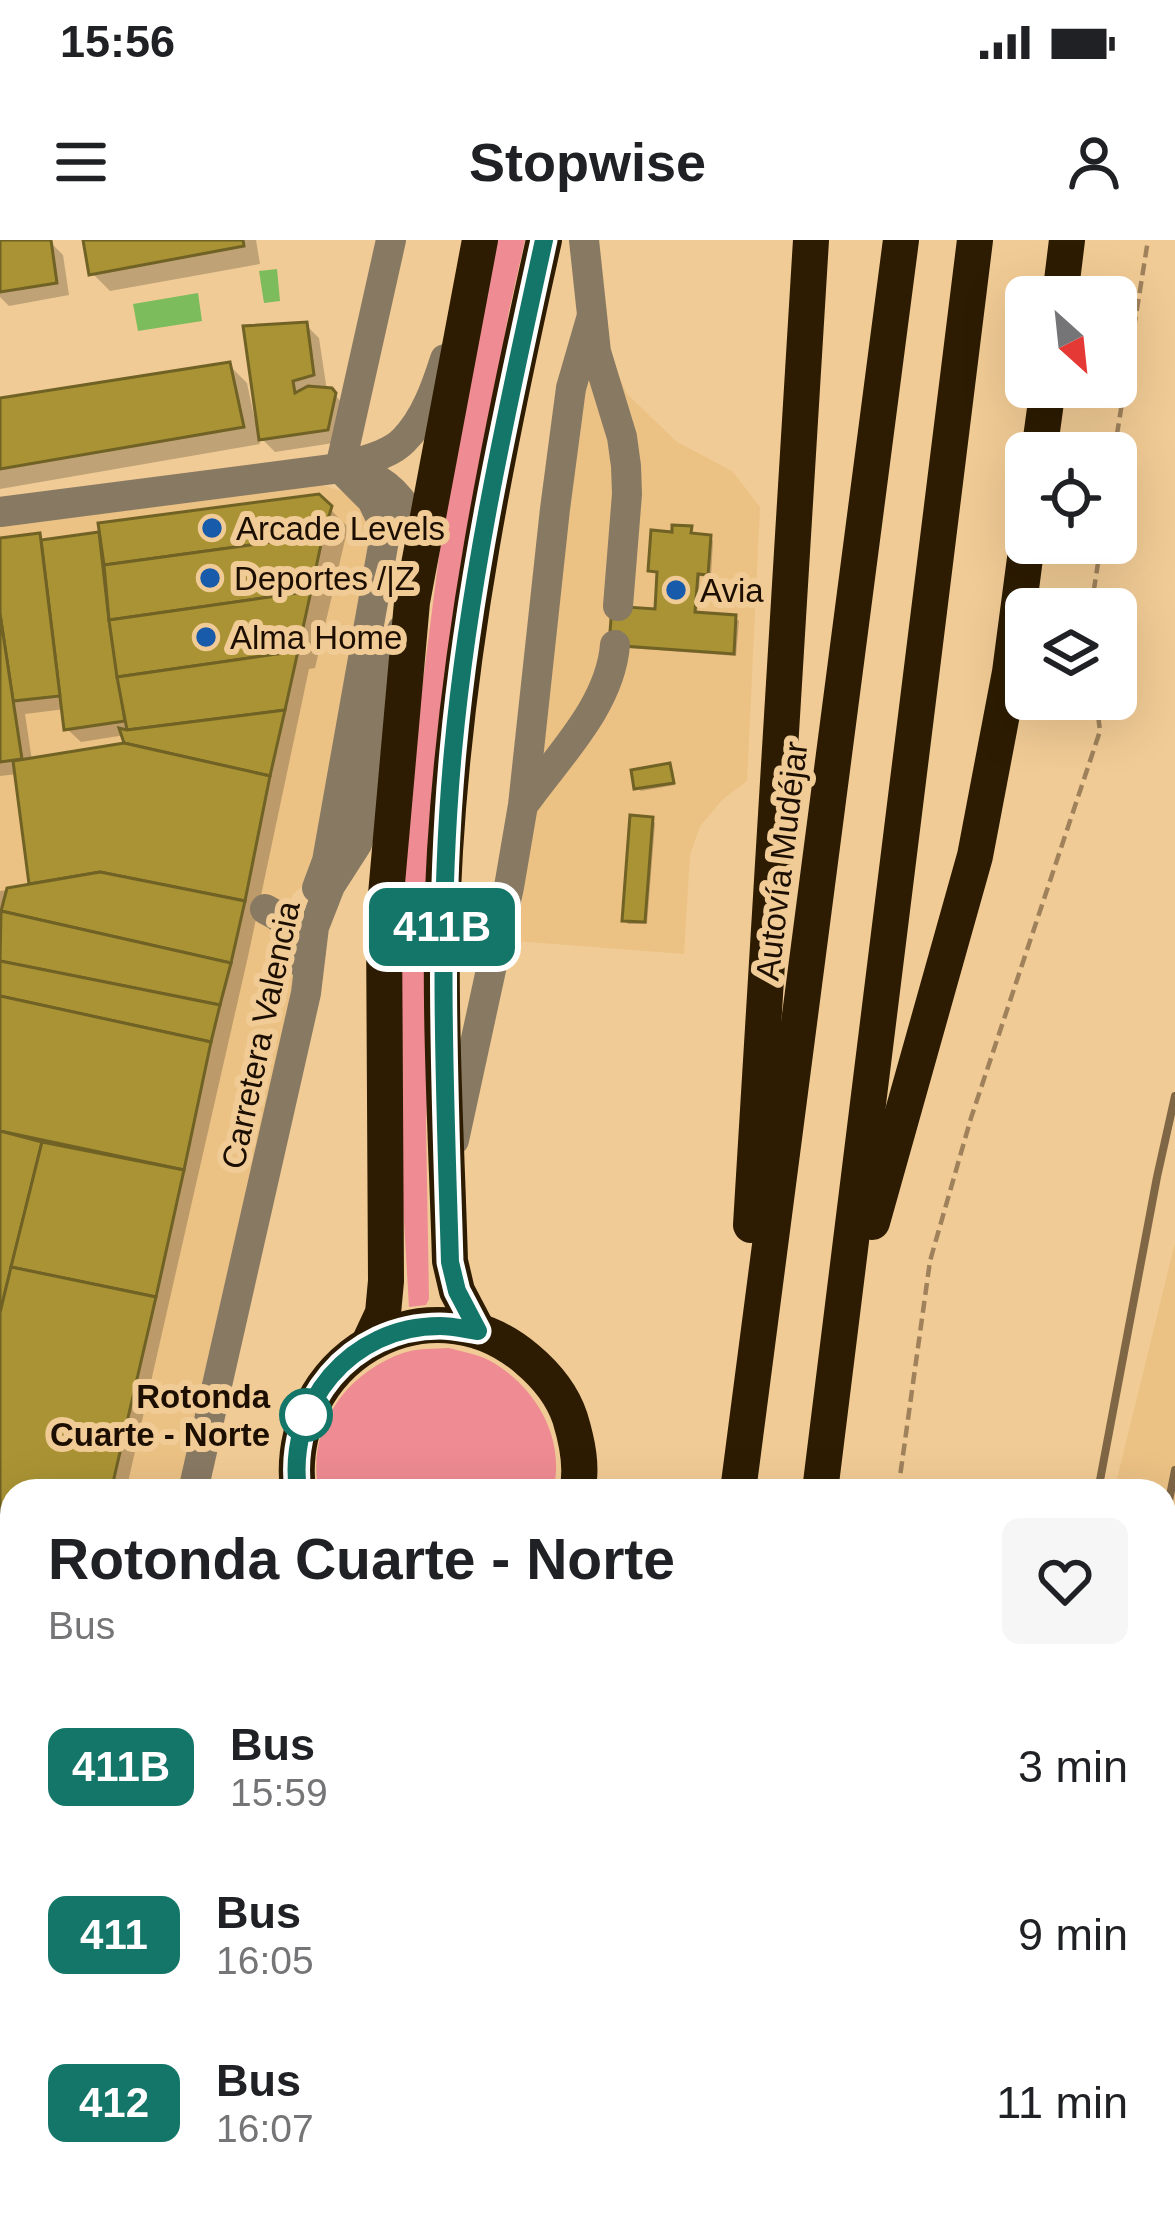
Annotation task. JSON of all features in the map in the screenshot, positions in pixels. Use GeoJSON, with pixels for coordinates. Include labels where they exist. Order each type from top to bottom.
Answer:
{"type":"FeatureCollection","features":[{"type":"Feature","properties":{"kind":"highway"},"geometry":{"type":"LineString","coordinates":[[369,1343],[383,1313],[386,1280],[384,917],[412,602],[480,240]]}},
{"type":"Feature","properties":{"kind":"highway"},"geometry":{"type":"LineString","coordinates":[[725,1479],[749,1262],[811,240]]}},
{"type":"Feature","properties":{"kind":"highway","name":"Autovía Mudéjar"},"geometry":{"type":"LineString","coordinates":[[740,1479],[901,240]]}},
{"type":"Feature","properties":{"kind":"highway"},"geometry":{"type":"LineString","coordinates":[[821,1479],[976,240]]}},
{"type":"Feature","properties":{"kind":"highway"},"geometry":{"type":"LineString","coordinates":[[1063,276],[1067,240]]}},
{"type":"Feature","properties":{"kind":"highway"},"geometry":{"type":"LineString","coordinates":[[478,1331],[457,1291],[450,1262],[442,933],[452,754],[483,529],[546,250]]}},
{"type":"Feature","properties":{"kind":"highway"},"geometry":{"type":"LineString","coordinates":[[835,1364],[856,1309],[876,1203],[975,856],[1010,673],[1024,564]]}},
{"type":"Feature","properties":{"kind":"highway"},"geometry":{"type":"LineString","coordinates":[[296,1479],[298,1438],[313,1401],[336,1368],[369,1343],[404,1330],[441,1326],[478,1331],[514,1347],[544,1372],[566,1405],[578,1442],[579,1479]]}},
{"type":"Feature","properties":{"kind":"street"},"geometry":{"type":"LineString","coordinates":[[340,468],[391,240]]}},
{"type":"Feature","properties":{"kind":"street"},"geometry":{"type":"LineString","coordinates":[[584,240],[596,352],[626,466],[618,606]]}},
{"type":"Feature","properties":{"kind":"street"},"geometry":{"type":"LineString","coordinates":[[0,512],[340,468],[379,454],[403,442],[435,390],[470,286]]}},
{"type":"Feature","properties":{"kind":"street"},"geometry":{"type":"LineString","coordinates":[[447,1172],[523,805],[554,509],[571,388],[591,319]]}},
{"type":"Feature","properties":{"kind":"street"},"geometry":{"type":"LineString","coordinates":[[340,468],[370,474],[391,488],[417,525],[422,550]]}},
{"type":"Feature","properties":{"kind":"street"},"geometry":{"type":"LineString","coordinates":[[306,993],[299,937],[281,916],[266,909],[298,899],[318,901],[386,529],[372,500],[340,468]]}},
{"type":"Feature","properties":{"kind":"street","name":"Carretera Valencia"},"geometry":{"type":"LineString","coordinates":[[196,1479],[306,993],[318,901],[357,844],[367,805],[379,694],[412,602]]}},
{"type":"Feature","properties":{"kind":"street"},"geometry":{"type":"LineString","coordinates":[[523,805],[597,700],[613,668],[615,645]]}},
{"type":"Feature","properties":{"kind":"path"},"geometry":{"type":"LineString","coordinates":[[1117,432],[1148,240]]}},
{"type":"Feature","properties":{"kind":"path"},"geometry":{"type":"LineString","coordinates":[[900,1479],[930,1261],[970,1118],[1100,731],[1099,720]]}},
{"type":"Feature","properties":{"kind":"shaded area"},"geometry":{"type":"Polygon","coordinates":[[[497,240],[525,240],[448,662],[426,1124],[429,1299],[426,1305],[409,1307],[400,1153],[399,983],[406,813],[460,393],[497,240]]]}},
{"type":"Feature","properties":{"kind":"shaded area"},"geometry":{"type":"Polygon","coordinates":[[[277,269],[280,301],[264,303],[259,271],[277,269]]]}},
{"type":"Feature","properties":{"kind":"shaded area"},"geometry":{"type":"Polygon","coordinates":[[[198,293],[202,321],[138,331],[133,304],[198,293]]]}},
{"type":"Feature","properties":{"kind":"shaded area"},"geometry":{"type":"Polygon","coordinates":[[[613,363],[627,394],[677,442],[732,471],[760,507],[747,781],[700,826],[690,855],[684,954],[516,941],[584,386],[613,363]]]}},
{"type":"Feature","properties":{"kind":"shaded area"},"geometry":{"type":"Polygon","coordinates":[[[320,484],[364,504],[375,530],[320,854],[304,885],[293,894],[283,929],[300,977],[186,1479],[0,1479],[0,513],[320,484]]]}},
{"type":"Feature","properties":{"kind":"shaded area"},"geometry":{"type":"Polygon","coordinates":[[[1175,1243],[1175,1479],[1117,1479],[1175,1243]]]}},
{"type":"Feature","properties":{"kind":"shaded area"},"geometry":{"type":"Polygon","coordinates":[[[449,1348],[478,1356],[523,1387],[551,1435],[555,1479],[317,1479],[318,1446],[334,1406],[382,1362],[420,1349],[449,1348]]]}},
{"type":"Feature","properties":{"kind":"building"},"geometry":{"type":"Polygon","coordinates":[[[0,240],[51,240],[57,283],[0,292],[0,240]]]}},
{"type":"Feature","properties":{"kind":"building"},"geometry":{"type":"Polygon","coordinates":[[[83,240],[243,240],[244,246],[89,275],[83,240]]]}},
{"type":"Feature","properties":{"kind":"building"},"geometry":{"type":"Polygon","coordinates":[[[307,322],[314,375],[293,381],[295,393],[308,386],[332,388],[336,393],[328,430],[259,440],[243,326],[307,322]]]}},
{"type":"Feature","properties":{"kind":"building"},"geometry":{"type":"Polygon","coordinates":[[[230,362],[244,427],[0,469],[0,398],[230,362]]]}},
{"type":"Feature","properties":{"kind":"building","name":"Arcade Levels"},"geometry":{"type":"Polygon","coordinates":[[[319,494],[332,506],[323,535],[104,565],[98,523],[319,494]]]}},
{"type":"Feature","properties":{"kind":"building","name":"Avia"},"geometry":{"type":"Polygon","coordinates":[[[672,525],[692,526],[691,533],[711,535],[708,575],[698,574],[695,612],[736,615],[734,654],[609,645],[612,606],[655,609],[657,572],[648,571],[651,530],[672,532],[672,525]]]}},
{"type":"Feature","properties":{"kind":"building"},"geometry":{"type":"Polygon","coordinates":[[[99,532],[125,721],[64,730],[41,540],[99,532]]]}},
{"type":"Feature","properties":{"kind":"building"},"geometry":{"type":"Polygon","coordinates":[[[40,533],[60,696],[13,701],[0,614],[0,538],[40,533]]]}},
{"type":"Feature","properties":{"kind":"building","name":"Deportes /|Z"},"geometry":{"type":"Polygon","coordinates":[[[323,535],[311,591],[109,620],[104,565],[323,535]]]}},
{"type":"Feature","properties":{"kind":"building","name":"Alma Home"},"geometry":{"type":"Polygon","coordinates":[[[311,591],[298,651],[117,677],[109,620],[311,591]]]}},
{"type":"Feature","properties":{"kind":"building"},"geometry":{"type":"Polygon","coordinates":[[[0,614],[22,759],[0,762],[0,614]]]}},
{"type":"Feature","properties":{"kind":"building"},"geometry":{"type":"Polygon","coordinates":[[[298,651],[285,710],[127,730],[117,677],[298,651]]]}},
{"type":"Feature","properties":{"kind":"building"},"geometry":{"type":"Polygon","coordinates":[[[285,710],[270,776],[124,743],[119,728],[127,730],[285,710]]]}},
{"type":"Feature","properties":{"kind":"building"},"geometry":{"type":"Polygon","coordinates":[[[124,743],[270,776],[245,901],[100,872],[29,884],[13,761],[124,743]]]}},
{"type":"Feature","properties":{"kind":"building"},"geometry":{"type":"Polygon","coordinates":[[[670,763],[674,783],[634,789],[631,770],[670,763]]]}},
{"type":"Feature","properties":{"kind":"building"},"geometry":{"type":"Polygon","coordinates":[[[630,815],[653,817],[645,922],[622,921],[630,815]]]}},
{"type":"Feature","properties":{"kind":"building"},"geometry":{"type":"Polygon","coordinates":[[[100,872],[245,901],[231,963],[1,911],[7,888],[100,872]]]}},
{"type":"Feature","properties":{"kind":"building"},"geometry":{"type":"Polygon","coordinates":[[[1,911],[231,963],[220,1005],[0,961],[1,911]]]}},
{"type":"Feature","properties":{"kind":"building"},"geometry":{"type":"Polygon","coordinates":[[[0,961],[220,1005],[211,1042],[0,996],[0,961]]]}},
{"type":"Feature","properties":{"kind":"building"},"geometry":{"type":"Polygon","coordinates":[[[0,996],[211,1042],[184,1170],[0,1131],[0,996]]]}},
{"type":"Feature","properties":{"kind":"building"},"geometry":{"type":"Polygon","coordinates":[[[0,1131],[42,1142],[0,1313],[0,1131]]]}},
{"type":"Feature","properties":{"kind":"building"},"geometry":{"type":"Polygon","coordinates":[[[42,1142],[184,1170],[156,1297],[11,1267],[42,1142]]]}},
{"type":"Feature","properties":{"kind":"building"},"geometry":{"type":"Polygon","coordinates":[[[11,1267],[156,1297],[114,1479],[0,1479],[0,1313],[11,1267]]]}},
{"type":"Feature","properties":{"kind":"railway"},"geometry":{"type":"LineString","coordinates":[[1100,1479],[1175,1096]]}},
{"type":"Feature","properties":{"kind":"railway"},"geometry":{"type":"LineString","coordinates":[[1173,1479],[1175,1470]]}},
{"type":"Feature","properties":{"kind":"bus line","name":"411B"},"geometry":{"type":"LineString","coordinates":[[296,1479],[304,1419],[323,1384],[352,1354],[404,1330],[441,1326],[478,1331],[457,1291],[450,1262],[442,933],[445,854],[452,754],[475,574],[544,240]]}},
{"type":"Feature","properties":{"kind":"place","name":"Arcade Levels"},"geometry":{"type":"Point","coordinates":[212,528]}},
{"type":"Feature","properties":{"kind":"place","name":"Deportes /|Z"},"geometry":{"type":"Point","coordinates":[210,578]}},
{"type":"Feature","properties":{"kind":"place","name":"Avia"},"geometry":{"type":"Point","coordinates":[676,590]}},
{"type":"Feature","properties":{"kind":"place","name":"Alma Home"},"geometry":{"type":"Point","coordinates":[206,637]}},
{"type":"Feature","properties":{"kind":"place","name":"Rotonda Cuarte - Norte"},"geometry":{"type":"Point","coordinates":[306,1415]}}]}
